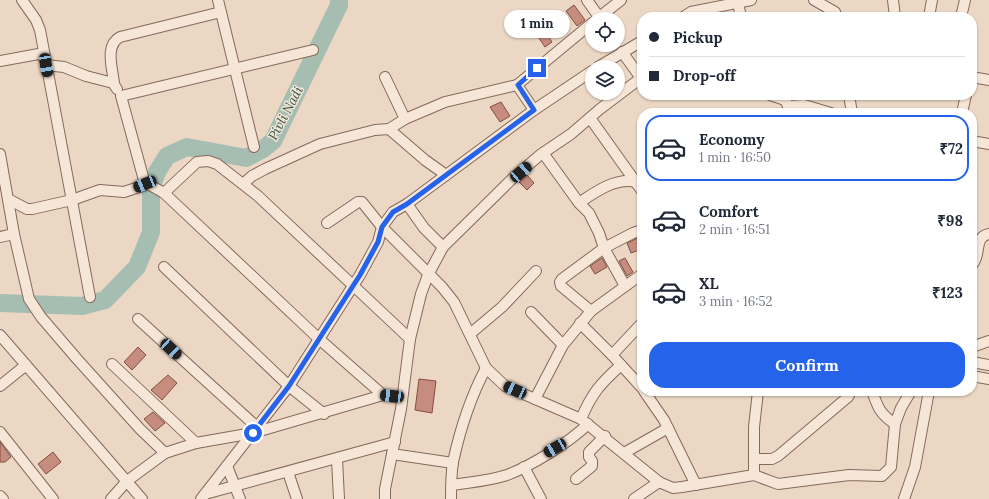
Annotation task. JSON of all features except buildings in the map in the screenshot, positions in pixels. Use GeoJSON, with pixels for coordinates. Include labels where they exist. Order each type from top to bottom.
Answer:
{"type":"FeatureCollection","features":[{"type":"Feature","properties":{"kind":"street"},"geometry":{"type":"LineString","coordinates":[[22,0],[36,20],[40,30],[90,297]]}},
{"type":"Feature","properties":{"kind":"street"},"geometry":{"type":"LineString","coordinates":[[218,0],[234,70],[254,146]]}},
{"type":"Feature","properties":{"kind":"street"},"geometry":{"type":"LineString","coordinates":[[587,0],[592,12]]}},
{"type":"Feature","properties":{"kind":"street"},"geometry":{"type":"LineString","coordinates":[[606,12],[621,0]]}},
{"type":"Feature","properties":{"kind":"street"},"geometry":{"type":"LineString","coordinates":[[691,12],[751,0]]}},
{"type":"Feature","properties":{"kind":"street"},"geometry":{"type":"LineString","coordinates":[[814,0],[835,12]]}},
{"type":"Feature","properties":{"kind":"street"},"geometry":{"type":"LineString","coordinates":[[893,0],[894,12]]}},
{"type":"Feature","properties":{"kind":"street"},"geometry":{"type":"LineString","coordinates":[[930,12],[932,0]]}},
{"type":"Feature","properties":{"kind":"street"},"geometry":{"type":"LineString","coordinates":[[962,12],[965,0]]}},
{"type":"Feature","properties":{"kind":"street"},"geometry":{"type":"LineString","coordinates":[[738,3],[740,12]]}},
{"type":"Feature","properties":{"kind":"street"},"geometry":{"type":"LineString","coordinates":[[148,185],[121,96],[114,84],[110,48],[114,40],[120,37],[221,12]]}},
{"type":"Feature","properties":{"kind":"street"},"geometry":{"type":"LineString","coordinates":[[243,184],[252,176],[265,169],[320,144],[375,130],[389,129],[405,119],[445,102],[518,85],[585,29]]}},
{"type":"Feature","properties":{"kind":"street"},"geometry":{"type":"LineString","coordinates":[[625,50],[637,44]]}},
{"type":"Feature","properties":{"kind":"street"},"geometry":{"type":"LineString","coordinates":[[121,96],[313,50]]}},
{"type":"Feature","properties":{"kind":"street"},"geometry":{"type":"LineString","coordinates":[[609,60],[622,52],[637,73]]}},
{"type":"Feature","properties":{"kind":"street"},"geometry":{"type":"LineString","coordinates":[[0,61],[44,53]]}},
{"type":"Feature","properties":{"kind":"street"},"geometry":{"type":"LineString","coordinates":[[46,65],[64,67],[86,76],[114,84]]}},
{"type":"Feature","properties":{"kind":"street"},"geometry":{"type":"LineString","coordinates":[[203,496],[289,386],[318,338],[360,275],[378,242],[382,227],[393,212],[407,204],[534,110],[585,76]]}},
{"type":"Feature","properties":{"kind":"street"},"geometry":{"type":"LineString","coordinates":[[385,77],[405,119]]}},
{"type":"Feature","properties":{"kind":"street"},"geometry":{"type":"LineString","coordinates":[[977,78],[989,80]]}},
{"type":"Feature","properties":{"kind":"street"},"geometry":{"type":"LineString","coordinates":[[385,499],[385,489],[395,442],[410,339],[421,294],[428,275],[443,247],[512,180],[543,153],[571,134],[637,81]]}},
{"type":"Feature","properties":{"kind":"street"},"geometry":{"type":"LineString","coordinates":[[518,85],[534,110]]}},
{"type":"Feature","properties":{"kind":"street"},"geometry":{"type":"LineString","coordinates":[[789,108],[804,104],[816,108]]}},
{"type":"Feature","properties":{"kind":"street"},"geometry":{"type":"LineString","coordinates":[[590,118],[636,182]]}},
{"type":"Feature","properties":{"kind":"street"},"geometry":{"type":"LineString","coordinates":[[389,129],[425,160],[446,175]]}},
{"type":"Feature","properties":{"kind":"street"},"geometry":{"type":"LineString","coordinates":[[977,142],[989,144]]}},
{"type":"Feature","properties":{"kind":"street"},"geometry":{"type":"LineString","coordinates":[[543,153],[579,203],[589,213],[599,233],[604,248],[625,286]]}},
{"type":"Feature","properties":{"kind":"street"},"geometry":{"type":"LineString","coordinates":[[1,160],[14,234],[29,298],[41,317],[140,429],[165,453]]}},
{"type":"Feature","properties":{"kind":"street"},"geometry":{"type":"LineString","coordinates":[[162,192],[192,165],[202,161],[217,164],[258,196],[410,339]]}},
{"type":"Feature","properties":{"kind":"street"},"geometry":{"type":"LineString","coordinates":[[579,203],[594,193],[616,183],[625,181],[636,182]]}},
{"type":"Feature","properties":{"kind":"street"},"geometry":{"type":"LineString","coordinates":[[8,199],[32,210],[72,200],[100,190],[124,192],[148,185],[162,192],[318,338],[383,396]]}},
{"type":"Feature","properties":{"kind":"street"},"geometry":{"type":"LineString","coordinates":[[327,223],[360,201],[382,227],[428,275],[442,287],[454,302],[486,368],[505,386],[585,422],[605,436],[659,482],[673,488],[754,475],[778,484],[850,475],[882,476],[891,467],[895,424],[901,408],[908,396]]}},
{"type":"Feature","properties":{"kind":"street"},"geometry":{"type":"LineString","coordinates":[[407,204],[424,228],[443,247]]}},
{"type":"Feature","properties":{"kind":"street"},"geometry":{"type":"LineString","coordinates":[[591,311],[561,286],[560,282],[604,248],[637,232]]}},
{"type":"Feature","properties":{"kind":"street"},"geometry":{"type":"LineString","coordinates":[[0,237],[14,234]]}},
{"type":"Feature","properties":{"kind":"street"},"geometry":{"type":"LineString","coordinates":[[977,258],[979,241],[984,235],[989,234]]}},
{"type":"Feature","properties":{"kind":"street"},"geometry":{"type":"LineString","coordinates":[[164,267],[289,386],[324,414]]}},
{"type":"Feature","properties":{"kind":"street"},"geometry":{"type":"LineString","coordinates":[[470,334],[507,302],[536,271]]}},
{"type":"Feature","properties":{"kind":"street"},"geometry":{"type":"LineString","coordinates":[[535,399],[563,345],[580,323],[591,311],[637,278]]}},
{"type":"Feature","properties":{"kind":"street"},"geometry":{"type":"LineString","coordinates":[[531,312],[563,345]]}},
{"type":"Feature","properties":{"kind":"street"},"geometry":{"type":"LineString","coordinates":[[138,319],[255,430]]}},
{"type":"Feature","properties":{"kind":"street"},"geometry":{"type":"LineString","coordinates":[[580,323],[637,383]]}},
{"type":"Feature","properties":{"kind":"street"},"geometry":{"type":"LineString","coordinates":[[612,355],[637,328]]}},
{"type":"Feature","properties":{"kind":"street"},"geometry":{"type":"LineString","coordinates":[[0,335],[142,499]]}},
{"type":"Feature","properties":{"kind":"street"},"geometry":{"type":"LineString","coordinates":[[977,345],[989,341]]}},
{"type":"Feature","properties":{"kind":"street"},"geometry":{"type":"LineString","coordinates":[[977,363],[989,365]]}},
{"type":"Feature","properties":{"kind":"street"},"geometry":{"type":"LineString","coordinates":[[112,364],[196,443]]}},
{"type":"Feature","properties":{"kind":"street"},"geometry":{"type":"LineString","coordinates":[[0,386],[26,365]]}},
{"type":"Feature","properties":{"kind":"street"},"geometry":{"type":"LineString","coordinates":[[452,485],[507,475],[524,467],[566,442],[585,422],[590,399],[596,389],[621,365]]}},
{"type":"Feature","properties":{"kind":"street"},"geometry":{"type":"LineString","coordinates":[[450,499],[453,463],[463,425],[480,379],[486,368]]}},
{"type":"Feature","properties":{"kind":"street"},"geometry":{"type":"LineString","coordinates":[[977,377],[989,380]]}},
{"type":"Feature","properties":{"kind":"street"},"geometry":{"type":"LineString","coordinates":[[111,499],[127,481],[165,453],[196,443],[324,414],[383,396],[402,398]]}},
{"type":"Feature","properties":{"kind":"street"},"geometry":{"type":"LineString","coordinates":[[647,396],[668,428],[696,485]]}},
{"type":"Feature","properties":{"kind":"street"},"geometry":{"type":"LineString","coordinates":[[754,475],[754,427],[757,396]]}},
{"type":"Feature","properties":{"kind":"street"},"geometry":{"type":"LineString","coordinates":[[755,459],[772,459],[778,456],[848,396]]}},
{"type":"Feature","properties":{"kind":"street"},"geometry":{"type":"LineString","coordinates":[[874,396],[880,412],[884,417],[895,424]]}},
{"type":"Feature","properties":{"kind":"street"},"geometry":{"type":"LineString","coordinates":[[904,499],[915,468],[928,396]]}},
{"type":"Feature","properties":{"kind":"street"},"geometry":{"type":"LineString","coordinates":[[624,453],[668,428]]}},
{"type":"Feature","properties":{"kind":"street"},"geometry":{"type":"LineString","coordinates":[[0,432],[53,499]]}},
{"type":"Feature","properties":{"kind":"street"},"geometry":{"type":"LineString","coordinates":[[576,479],[592,466],[589,452],[605,436]]}},
{"type":"Feature","properties":{"kind":"street"},"geometry":{"type":"LineString","coordinates":[[203,496],[395,442]]}},
{"type":"Feature","properties":{"kind":"street"},"geometry":{"type":"LineString","coordinates":[[392,454],[453,463]]}},
{"type":"Feature","properties":{"kind":"street"},"geometry":{"type":"LineString","coordinates":[[337,459],[339,499]]}},
{"type":"Feature","properties":{"kind":"street"},"geometry":{"type":"LineString","coordinates":[[227,466],[240,499]]}},
{"type":"Feature","properties":{"kind":"street"},"geometry":{"type":"LineString","coordinates":[[524,467],[541,499]]}},
{"type":"Feature","properties":{"kind":"street"},"geometry":{"type":"LineString","coordinates":[[288,472],[297,499]]}},
{"type":"Feature","properties":{"kind":"street"},"geometry":{"type":"LineString","coordinates":[[634,499],[659,482]]}},
{"type":"Feature","properties":{"kind":"street"},"geometry":{"type":"LineString","coordinates":[[0,496],[3,499]]}},
{"type":"Feature","properties":{"kind":"waterway","name":"Pivli Nadi"},"geometry":{"type":"LineString","coordinates":[[0,303],[82,306],[105,300],[137,267],[151,232],[151,188],[157,172],[167,156],[187,147],[246,158],[263,149],[273,141],[339,5],[339,0]]}},
{"type":"Feature","properties":{"kind":"route"},"geometry":{"type":"LineString","coordinates":[[253,433],[289,386],[360,275],[378,242],[382,227],[393,212],[407,204],[534,110],[518,85],[537,68]]}}]}
